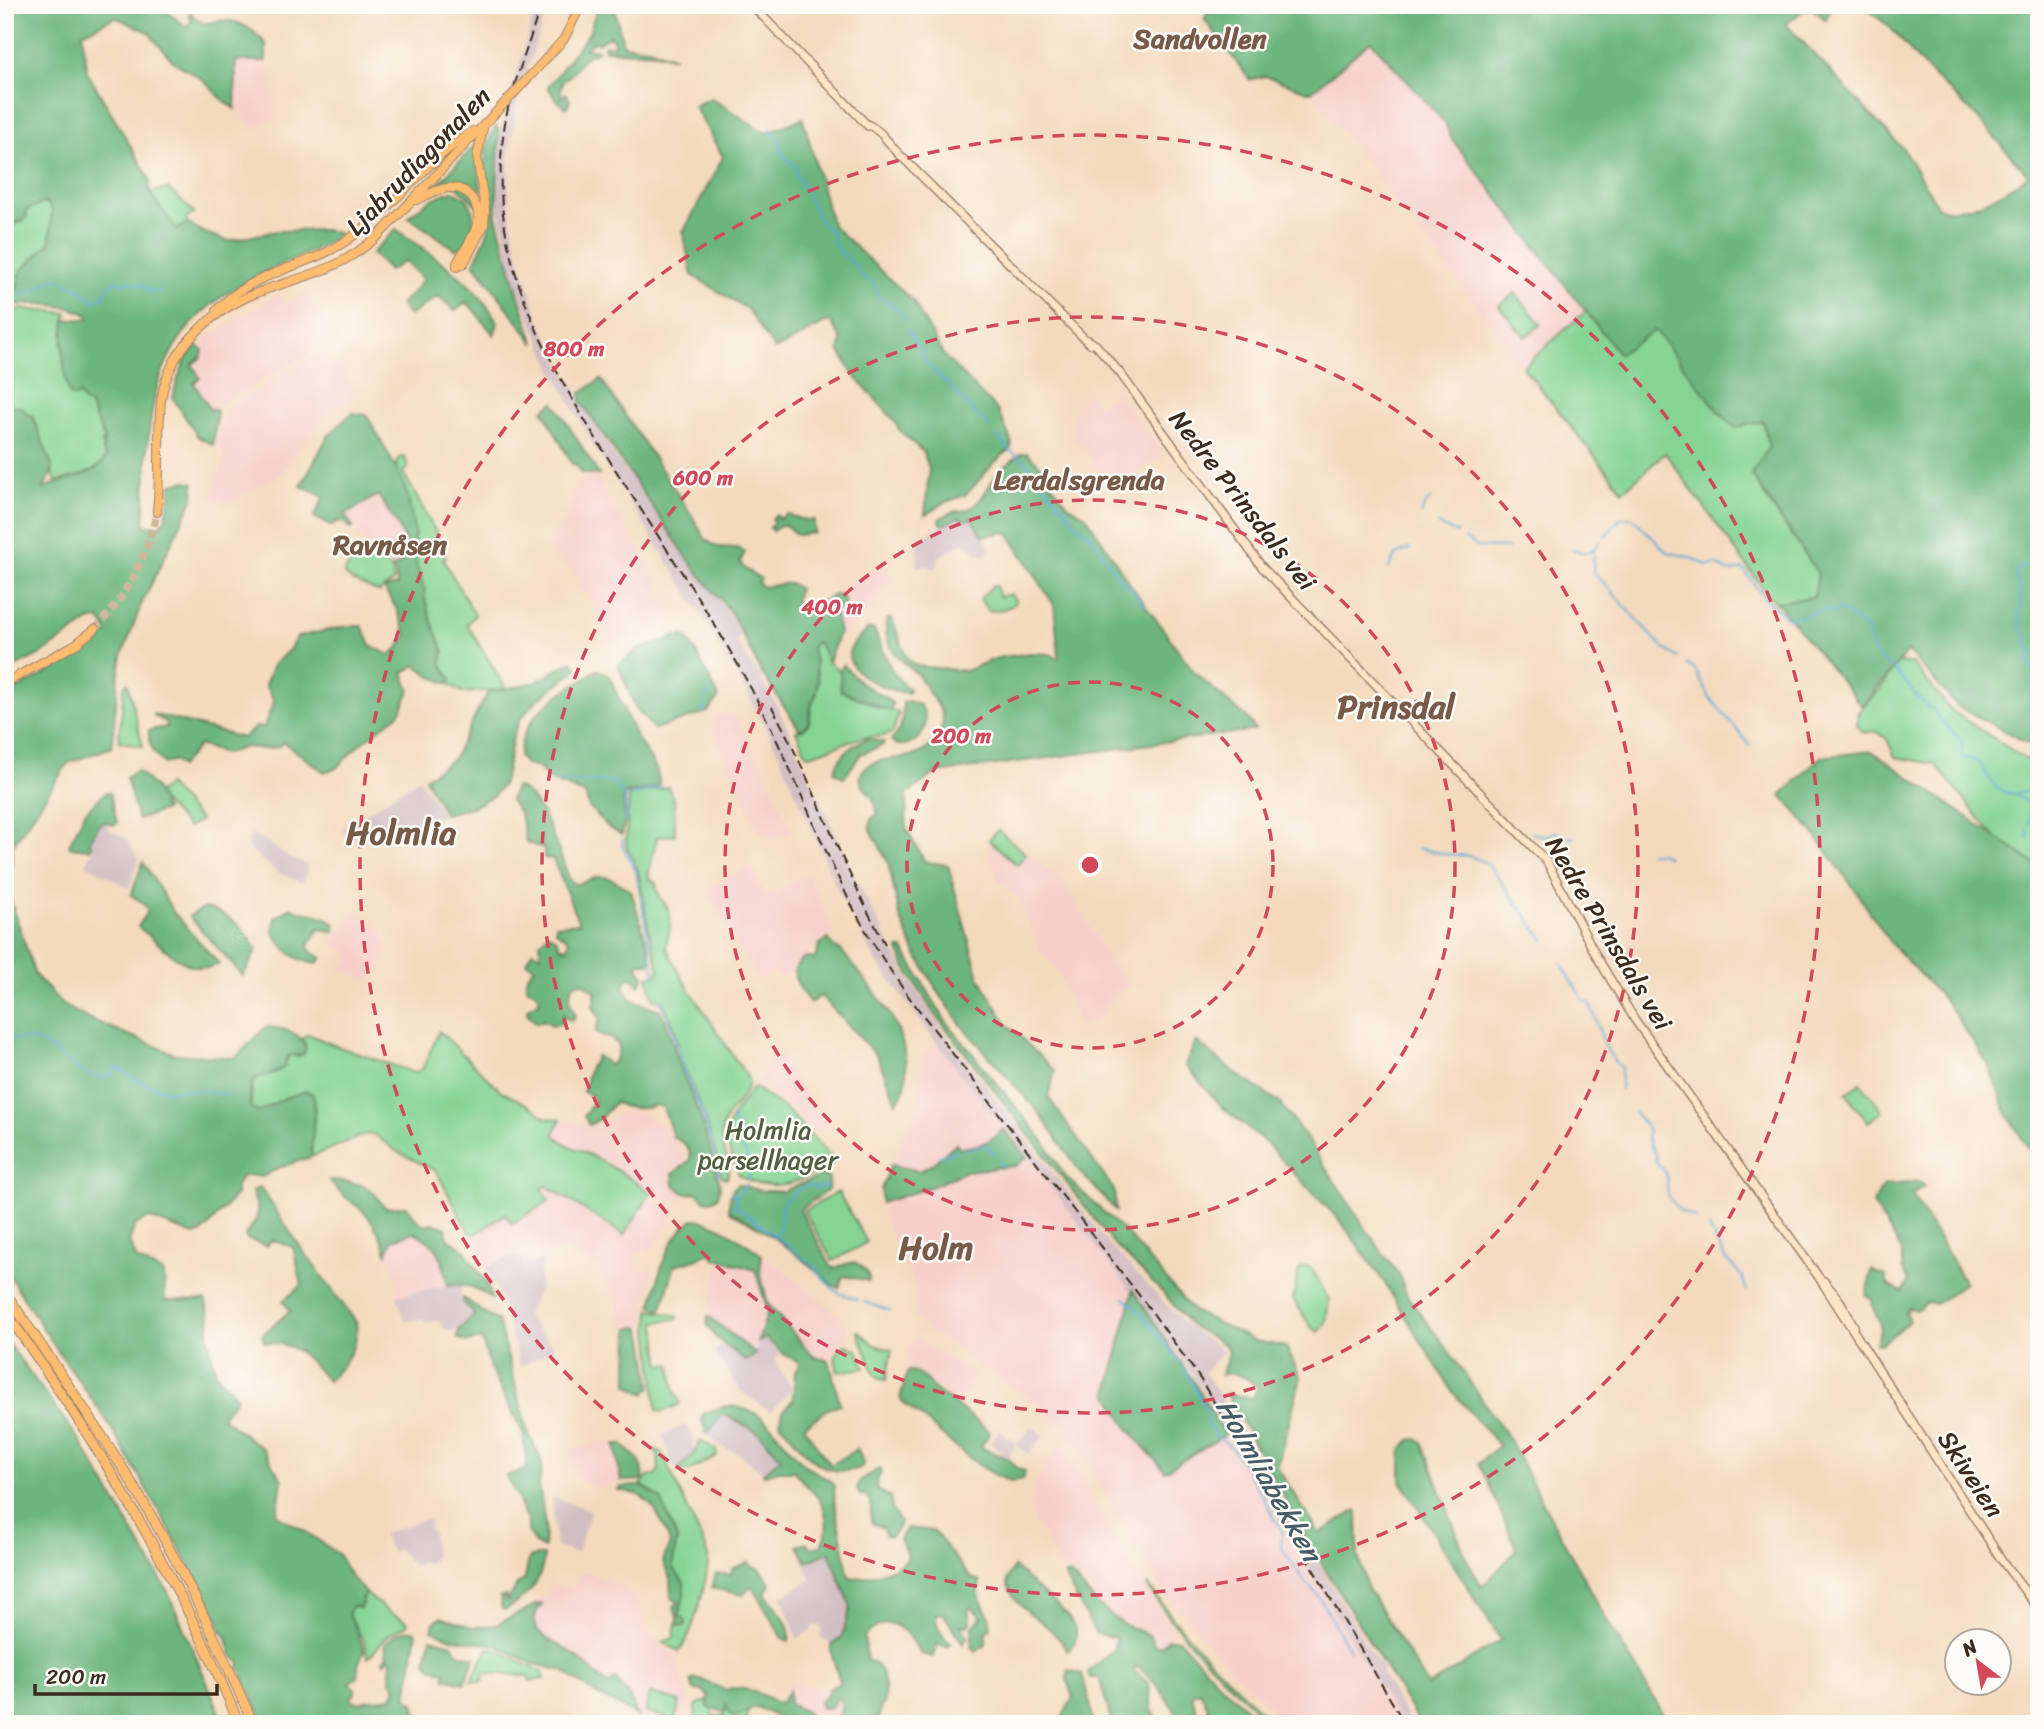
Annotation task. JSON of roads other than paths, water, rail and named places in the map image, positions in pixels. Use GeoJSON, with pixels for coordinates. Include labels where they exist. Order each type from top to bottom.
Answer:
{"type":"FeatureCollection","features":[{"type":"Feature","properties":{"kind":"highway"},"geometry":{"type":"LineString","coordinates":[[5,1293],[90,1416],[148,1510],[205,1618],[253,1724]]}},
{"type":"Feature","properties":{"kind":"highway"},"geometry":{"type":"LineString","coordinates":[[5,1311],[81,1422],[137,1514],[194,1623],[239,1724]]}},
{"type":"Feature","properties":{"kind":"main road","name":"Ljabrudiagonalen"},"geometry":{"type":"LineString","coordinates":[[157,512],[161,401],[178,355],[190,338],[208,320],[230,305],[255,293],[326,270],[347,260],[379,235],[564,39],[581,5]]}},
{"type":"Feature","properties":{"kind":"main road","name":"Nedre Prinsdals vei"},"geometry":{"type":"LineString","coordinates":[[752,5],[867,124],[874,127],[1096,345],[1262,566],[1547,862],[1597,957],[1635,1020],[1730,1149],[1872,1359]]}},
{"type":"Feature","properties":{"kind":"main road"},"geometry":{"type":"LineString","coordinates":[[410,203],[447,188],[462,190],[472,198],[477,209],[477,223],[470,242],[457,263],[457,267],[461,266],[481,233],[485,220],[477,157],[484,124]]}},
{"type":"Feature","properties":{"kind":"main road"},"geometry":{"type":"LineString","coordinates":[[208,320],[226,299],[238,291],[262,278],[320,255],[347,240],[448,149],[484,124]]}},
{"type":"Feature","properties":{"kind":"main road"},"geometry":{"type":"LineString","coordinates":[[5,683],[76,644],[95,629]]}},
{"type":"Feature","properties":{"kind":"main road","name":"Skiveien"},"geometry":{"type":"LineString","coordinates":[[1872,1359],[2003,1562],[2039,1610]]}},
{"type":"Feature","properties":{"kind":"waterway"},"geometry":{"type":"LineString","coordinates":[[771,129],[779,139],[782,154],[797,169],[796,177],[821,223],[833,233],[834,245],[862,277],[874,284],[879,296],[901,312],[906,321]]}},
{"type":"Feature","properties":{"kind":"waterway"},"geometry":{"type":"LineString","coordinates":[[16,298],[55,279],[72,284],[95,301],[106,295],[106,289],[116,281],[130,281],[136,285],[140,283],[150,291],[161,291]]}},
{"type":"Feature","properties":{"kind":"waterway"},"geometry":{"type":"LineString","coordinates":[[908,330],[928,364],[990,428]]}},
{"type":"Feature","properties":{"kind":"waterway"},"geometry":{"type":"LineString","coordinates":[[998,437],[1009,450],[1023,460],[1077,526],[1087,532],[1116,575],[1133,590],[1144,605]]}},
{"type":"Feature","properties":{"kind":"waterway"},"geometry":{"type":"LineString","coordinates":[[1422,514],[1430,499]]}},
{"type":"Feature","properties":{"kind":"waterway"},"geometry":{"type":"LineString","coordinates":[[1605,536],[1620,519],[1633,518],[1667,552],[1689,557],[1709,566],[1715,564],[1729,572],[1743,569],[1766,600],[1787,618],[1818,613],[1824,609],[1833,613],[1839,609],[1867,629],[1872,651],[1895,671],[1928,708],[1934,708],[1936,715],[1963,743],[1961,757],[1979,762],[1990,781],[2003,791],[2018,793],[2039,786]]}},
{"type":"Feature","properties":{"kind":"waterway"},"geometry":{"type":"LineString","coordinates":[[1437,525],[1457,533]]}},
{"type":"Feature","properties":{"kind":"waterway"},"geometry":{"type":"LineString","coordinates":[[1465,539],[1478,547],[1508,548]]}},
{"type":"Feature","properties":{"kind":"waterway"},"geometry":{"type":"LineString","coordinates":[[1572,549],[1585,553],[1600,542]]}},
{"type":"Feature","properties":{"kind":"waterway"},"geometry":{"type":"LineString","coordinates":[[1388,569],[1396,555],[1411,548]]}},
{"type":"Feature","properties":{"kind":"waterway"},"geometry":{"type":"LineString","coordinates":[[1594,549],[1593,571],[1662,647],[1678,658]]}},
{"type":"Feature","properties":{"kind":"waterway"},"geometry":{"type":"LineString","coordinates":[[2039,568],[2021,567],[2015,573],[2021,591],[2021,607],[2018,613],[2020,624],[2032,652],[2027,661],[2039,679]]}},
{"type":"Feature","properties":{"kind":"waterway"},"geometry":{"type":"LineString","coordinates":[[1687,664],[1695,670],[1710,698],[1750,745]]}},
{"type":"Feature","properties":{"kind":"waterway"},"geometry":{"type":"LineString","coordinates":[[702,713],[709,689]]}},
{"type":"Feature","properties":{"kind":"waterway"},"geometry":{"type":"LineString","coordinates":[[560,783],[610,781],[615,783],[625,799]]}},
{"type":"Feature","properties":{"kind":"waterway"},"geometry":{"type":"LineString","coordinates":[[626,822],[627,796],[661,787]]}},
{"type":"Feature","properties":{"kind":"waterway"},"geometry":{"type":"LineString","coordinates":[[2016,795],[2030,805],[2029,825]]}},
{"type":"Feature","properties":{"kind":"waterway"},"geometry":{"type":"LineString","coordinates":[[2028,830],[2028,838]]}},
{"type":"Feature","properties":{"kind":"waterway"},"geometry":{"type":"LineString","coordinates":[[1532,833],[1546,836],[1556,832],[1574,838]]}},
{"type":"Feature","properties":{"kind":"waterway"},"geometry":{"type":"LineString","coordinates":[[623,839],[622,845],[636,872],[655,975]]}},
{"type":"Feature","properties":{"kind":"waterway"},"geometry":{"type":"LineString","coordinates":[[1418,848],[1470,856],[1487,863],[1545,941]]}},
{"type":"Feature","properties":{"kind":"waterway"},"geometry":{"type":"LineString","coordinates":[[1649,853],[1660,853],[1668,857]]}},
{"type":"Feature","properties":{"kind":"waterway"},"geometry":{"type":"LineString","coordinates":[[1561,963],[1584,1001],[1589,1002],[1605,1046],[1621,1068],[1620,1090]]}},
{"type":"Feature","properties":{"kind":"waterway"},"geometry":{"type":"LineString","coordinates":[[660,999],[672,1028],[684,1071],[705,1120],[720,1174]]}},
{"type":"Feature","properties":{"kind":"waterway"},"geometry":{"type":"LineString","coordinates":[[5,1039],[25,1039],[44,1044],[76,1068],[94,1077],[112,1075],[115,1068],[119,1068],[133,1078],[166,1091],[199,1090],[229,1095]]}},
{"type":"Feature","properties":{"kind":"waterway"},"geometry":{"type":"LineString","coordinates":[[1634,1112],[1648,1129],[1647,1138],[1656,1162],[1666,1173],[1668,1196],[1680,1211],[1695,1218]]}},
{"type":"Feature","properties":{"kind":"waterway"},"geometry":{"type":"LineString","coordinates":[[733,1116],[734,1124],[746,1141],[744,1150],[749,1164],[748,1179]]}},
{"type":"Feature","properties":{"kind":"waterway"},"geometry":{"type":"LineString","coordinates":[[746,1147],[754,1142]]}},
{"type":"Feature","properties":{"kind":"waterway","name":"Holmliabekken"},"geometry":{"type":"LineString","coordinates":[[965,1149],[987,1146],[995,1154]]}},
{"type":"Feature","properties":{"kind":"waterway","name":"Holmliabekken"},"geometry":{"type":"LineString","coordinates":[[938,1157],[956,1151]]}},
{"type":"Feature","properties":{"kind":"waterway","name":"Holmliabekken"},"geometry":{"type":"LineString","coordinates":[[999,1162],[1003,1166]]}},
{"type":"Feature","properties":{"kind":"waterway"},"geometry":{"type":"LineString","coordinates":[[736,1196],[746,1184]]}},
{"type":"Feature","properties":{"kind":"waterway","name":"Holmliabekken"},"geometry":{"type":"LineString","coordinates":[[775,1234],[780,1230],[782,1203],[804,1187],[812,1185],[815,1189],[827,1186]]}},
{"type":"Feature","properties":{"kind":"waterway"},"geometry":{"type":"LineString","coordinates":[[732,1193],[736,1196],[736,1206],[733,1208]]}},
{"type":"Feature","properties":{"kind":"waterway"},"geometry":{"type":"LineString","coordinates":[[736,1206],[809,1262],[835,1291],[857,1300]]}},
{"type":"Feature","properties":{"kind":"waterway"},"geometry":{"type":"LineString","coordinates":[[1709,1228],[1726,1260],[1741,1275],[1747,1291]]}},
{"type":"Feature","properties":{"kind":"waterway","name":"Holmliabekken"},"geometry":{"type":"LineString","coordinates":[[1124,1298],[1136,1307],[1184,1367],[1206,1410],[1208,1425],[1243,1463],[1283,1532],[1283,1550],[1305,1582],[1318,1595],[1350,1652]]}},
{"type":"Feature","properties":{"kind":"waterway"},"geometry":{"type":"LineString","coordinates":[[864,1302],[891,1311]]}},
{"type":"Feature","properties":{"kind":"tunnel"},"geometry":{"type":"LineString","coordinates":[[95,629],[117,603],[134,575],[148,545],[157,512]]}},
{"type":"Feature","properties":{"kind":"railway"},"geometry":{"type":"LineString","coordinates":[[540,5],[507,115],[502,145],[501,191],[510,252],[519,283],[529,313],[556,370],[748,683],[846,894],[875,947],[909,997],[1199,1377],[1405,1724]]}},
{"type":"Feature","properties":{"kind":"railway"},"geometry":{"type":"LineString","coordinates":[[772,707],[885,944]]}},
{"type":"Feature","properties":{"kind":"district","name":"Sandvollen"},"geometry":{"type":"Point","coordinates":[1200,38]}},
{"type":"Feature","properties":{"kind":"district","name":"Lerdalsgrenda"},"geometry":{"type":"Point","coordinates":[1079,479]}},
{"type":"Feature","properties":{"kind":"district","name":"Ravnåsen"},"geometry":{"type":"Point","coordinates":[390,544]}},
{"type":"Feature","properties":{"kind":"district","name":"Prinsdal"},"geometry":{"type":"Point","coordinates":[1396,707]}},
{"type":"Feature","properties":{"kind":"district","name":"Holmlia"},"geometry":{"type":"Point","coordinates":[401,833]}},
{"type":"Feature","properties":{"kind":"district","name":"Holm"},"geometry":{"type":"Point","coordinates":[936,1248]}},
{"type":"Feature","properties":{"kind":"park label","name":"Holmlia parsellhager"},"geometry":{"type":"Point","coordinates":[768,1145]}}]}
